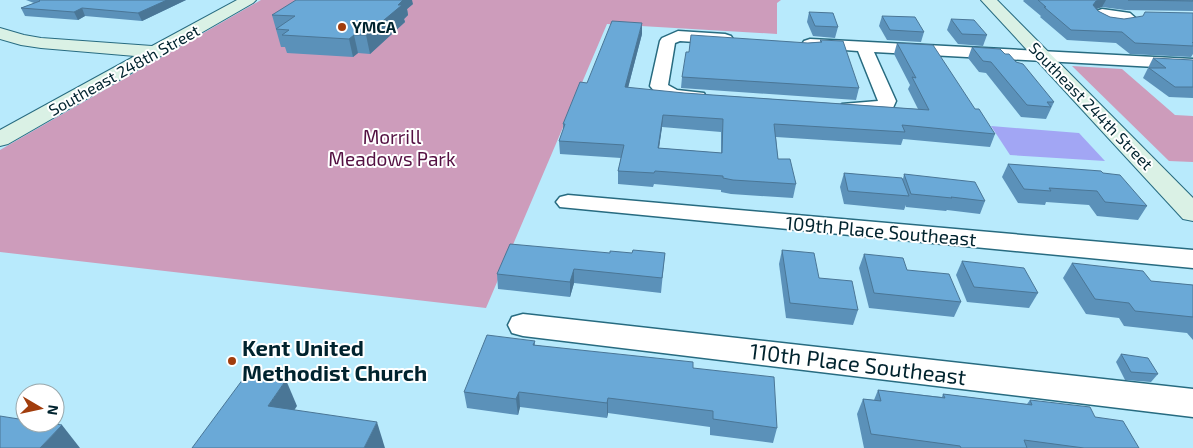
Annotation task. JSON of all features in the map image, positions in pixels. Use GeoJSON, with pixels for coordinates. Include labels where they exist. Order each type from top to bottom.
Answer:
{"type":"FeatureCollection","features":[{"type":"Feature","properties":{"kind":"street","name":"Southeast 248th Street"},"geometry":{"type":"LineString","coordinates":[[0,139],[248,0]]}},
{"type":"Feature","properties":{"kind":"street","name":"Southeast 244th Street"},"geometry":{"type":"LineString","coordinates":[[989,0],[1193,213]]}},
{"type":"Feature","properties":{"kind":"street"},"geometry":{"type":"LineString","coordinates":[[1124,16],[1146,15]]}},
{"type":"Feature","properties":{"kind":"street"},"geometry":{"type":"LineString","coordinates":[[0,33],[15,39],[36,43],[155,52]]}},
{"type":"Feature","properties":{"kind":"street"},"geometry":{"type":"LineString","coordinates":[[712,98],[683,96],[662,90],[659,86],[668,41],[678,36],[737,40]]}},
{"type":"Feature","properties":{"kind":"street"},"geometry":{"type":"LineString","coordinates":[[796,43],[1193,64]]}},
{"type":"Feature","properties":{"kind":"street"},"geometry":{"type":"LineString","coordinates":[[829,106],[868,109],[885,106],[887,101],[864,47]]}},
{"type":"Feature","properties":{"kind":"street","name":"109th Place Southeast"},"geometry":{"type":"LineString","coordinates":[[568,202],[1193,259]]}},
{"type":"Feature","properties":{"kind":"street","name":"110th Place Southeast"},"geometry":{"type":"LineString","coordinates":[[523,325],[1193,403]]}},
{"type":"Feature","properties":{"kind":"green space","name":"Morrill Meadows Park"},"geometry":{"type":"Polygon","coordinates":[[[261,0],[781,0],[777,3],[777,34],[607,24],[486,308],[0,252],[0,150],[261,0]]]}},
{"type":"Feature","properties":{"kind":"green space"},"geometry":{"type":"Polygon","coordinates":[[[1072,66],[1122,69],[1175,115],[1193,116],[1193,162],[1169,161],[1072,66]]]}},
{"type":"Feature","properties":{"kind":"water"},"geometry":{"type":"Polygon","coordinates":[[[991,126],[1079,133],[1105,161],[1010,155],[991,126]]]}},
{"type":"Feature","properties":{"kind":"building"},"geometry":{"type":"Polygon","coordinates":[[[39,0],[167,0],[138,13],[82,8],[74,12],[21,8],[39,0]]]}},
{"type":"Feature","properties":{"kind":"building"},"geometry":{"type":"Polygon","coordinates":[[[296,0],[403,0],[398,5],[402,5],[366,35],[354,35],[349,39],[282,35],[289,30],[276,29],[295,16],[272,15],[296,0]]]}},
{"type":"Feature","properties":{"kind":"building"},"geometry":{"type":"Polygon","coordinates":[[[1038,0],[1100,0],[1096,1],[1093,5],[1098,11],[1110,17],[1124,19],[1143,16],[1145,12],[1193,13],[1193,46],[1135,43],[1122,32],[1071,30],[1038,0]]]}},
{"type":"Feature","properties":{"kind":"building"},"geometry":{"type":"Polygon","coordinates":[[[1130,0],[1193,0],[1193,1],[1130,0]]]}},
{"type":"Feature","properties":{"kind":"building"},"geometry":{"type":"Polygon","coordinates":[[[809,12],[833,13],[838,27],[815,26],[809,12]]]}},
{"type":"Feature","properties":{"kind":"building"},"geometry":{"type":"Polygon","coordinates":[[[882,16],[915,17],[924,32],[890,30],[882,16]]]}},
{"type":"Feature","properties":{"kind":"building"},"geometry":{"type":"Polygon","coordinates":[[[951,19],[974,20],[987,35],[962,34],[951,19]]]}},
{"type":"Feature","properties":{"kind":"building"},"geometry":{"type":"Polygon","coordinates":[[[612,21],[642,23],[625,87],[684,93],[929,110],[912,77],[916,78],[897,43],[933,45],[975,109],[979,109],[995,134],[902,125],[905,132],[774,124],[778,159],[790,159],[796,184],[733,180],[723,178],[723,176],[655,171],[654,173],[618,171],[624,145],[559,141],[565,124],[563,124],[580,82],[587,83],[612,21]],[[663,115],[658,148],[722,153],[723,119],[663,115]]]}},
{"type":"Feature","properties":{"kind":"building"},"geometry":{"type":"Polygon","coordinates":[[[691,35],[808,43],[822,42],[820,40],[843,41],[859,88],[682,77],[686,52],[689,52],[691,35]]]}},
{"type":"Feature","properties":{"kind":"building"},"geometry":{"type":"Polygon","coordinates":[[[972,47],[1000,49],[1005,54],[1009,54],[1016,62],[1023,64],[1054,102],[1047,102],[1051,107],[1027,105],[991,62],[983,61],[972,47]]]}},
{"type":"Feature","properties":{"kind":"building"},"geometry":{"type":"Polygon","coordinates":[[[1153,58],[1193,60],[1193,87],[1175,87],[1149,68],[1166,68],[1153,58]]]}},
{"type":"Feature","properties":{"kind":"building"},"geometry":{"type":"Polygon","coordinates":[[[1008,164],[1101,171],[1103,173],[1120,175],[1147,206],[1105,202],[1097,191],[1049,188],[1051,191],[1024,189],[1008,164]]]}},
{"type":"Feature","properties":{"kind":"building"},"geometry":{"type":"Polygon","coordinates":[[[844,173],[902,178],[909,196],[848,191],[844,173]]]}},
{"type":"Feature","properties":{"kind":"building"},"geometry":{"type":"Polygon","coordinates":[[[904,174],[975,182],[985,201],[911,194],[904,174]]]}},
{"type":"Feature","properties":{"kind":"building"},"geometry":{"type":"Polygon","coordinates":[[[510,244],[610,253],[610,251],[632,253],[633,250],[665,253],[662,278],[574,269],[570,282],[497,274],[510,244]]]}},
{"type":"Feature","properties":{"kind":"building"},"geometry":{"type":"Polygon","coordinates":[[[782,250],[814,253],[819,278],[852,281],[858,310],[790,303],[782,250]]]}},
{"type":"Feature","properties":{"kind":"building"},"geometry":{"type":"Polygon","coordinates":[[[864,254],[903,258],[907,270],[949,274],[961,302],[874,293],[864,254]]]}},
{"type":"Feature","properties":{"kind":"building"},"geometry":{"type":"Polygon","coordinates":[[[962,261],[1024,268],[1038,293],[974,287],[962,261]]]}},
{"type":"Feature","properties":{"kind":"building"},"geometry":{"type":"Polygon","coordinates":[[[1072,263],[1143,271],[1151,281],[1193,285],[1193,317],[1135,311],[1129,303],[1095,299],[1072,263]]]}},
{"type":"Feature","properties":{"kind":"building"},"geometry":{"type":"Polygon","coordinates":[[[487,335],[535,341],[533,345],[693,362],[693,368],[774,377],[777,428],[713,419],[713,411],[608,398],[607,403],[519,392],[516,399],[464,392],[487,335]]]}},
{"type":"Feature","properties":{"kind":"building"},"geometry":{"type":"Polygon","coordinates":[[[1121,354],[1148,358],[1158,374],[1131,372],[1121,354]]]}},
{"type":"Feature","properties":{"kind":"building"},"geometry":{"type":"Polygon","coordinates":[[[246,375],[286,380],[268,406],[377,422],[364,448],[192,448],[246,375]]]}},
{"type":"Feature","properties":{"kind":"building"},"geometry":{"type":"Polygon","coordinates":[[[878,390],[945,398],[943,394],[1032,405],[1030,400],[1090,407],[1095,417],[1123,421],[1139,448],[1084,448],[1024,440],[1027,448],[961,448],[960,446],[871,434],[863,399],[881,401],[878,390]]]}},
{"type":"Feature","properties":{"kind":"building"},"geometry":{"type":"Polygon","coordinates":[[[0,416],[15,418],[15,433],[54,433],[40,448],[0,448],[0,416]]]}},
{"type":"Feature","properties":{"kind":"place","name":"YMCA"},"geometry":{"type":"Point","coordinates":[342,27]}},
{"type":"Feature","properties":{"kind":"place","name":"Kent United Methodist Church"},"geometry":{"type":"Point","coordinates":[232,361]}}]}
